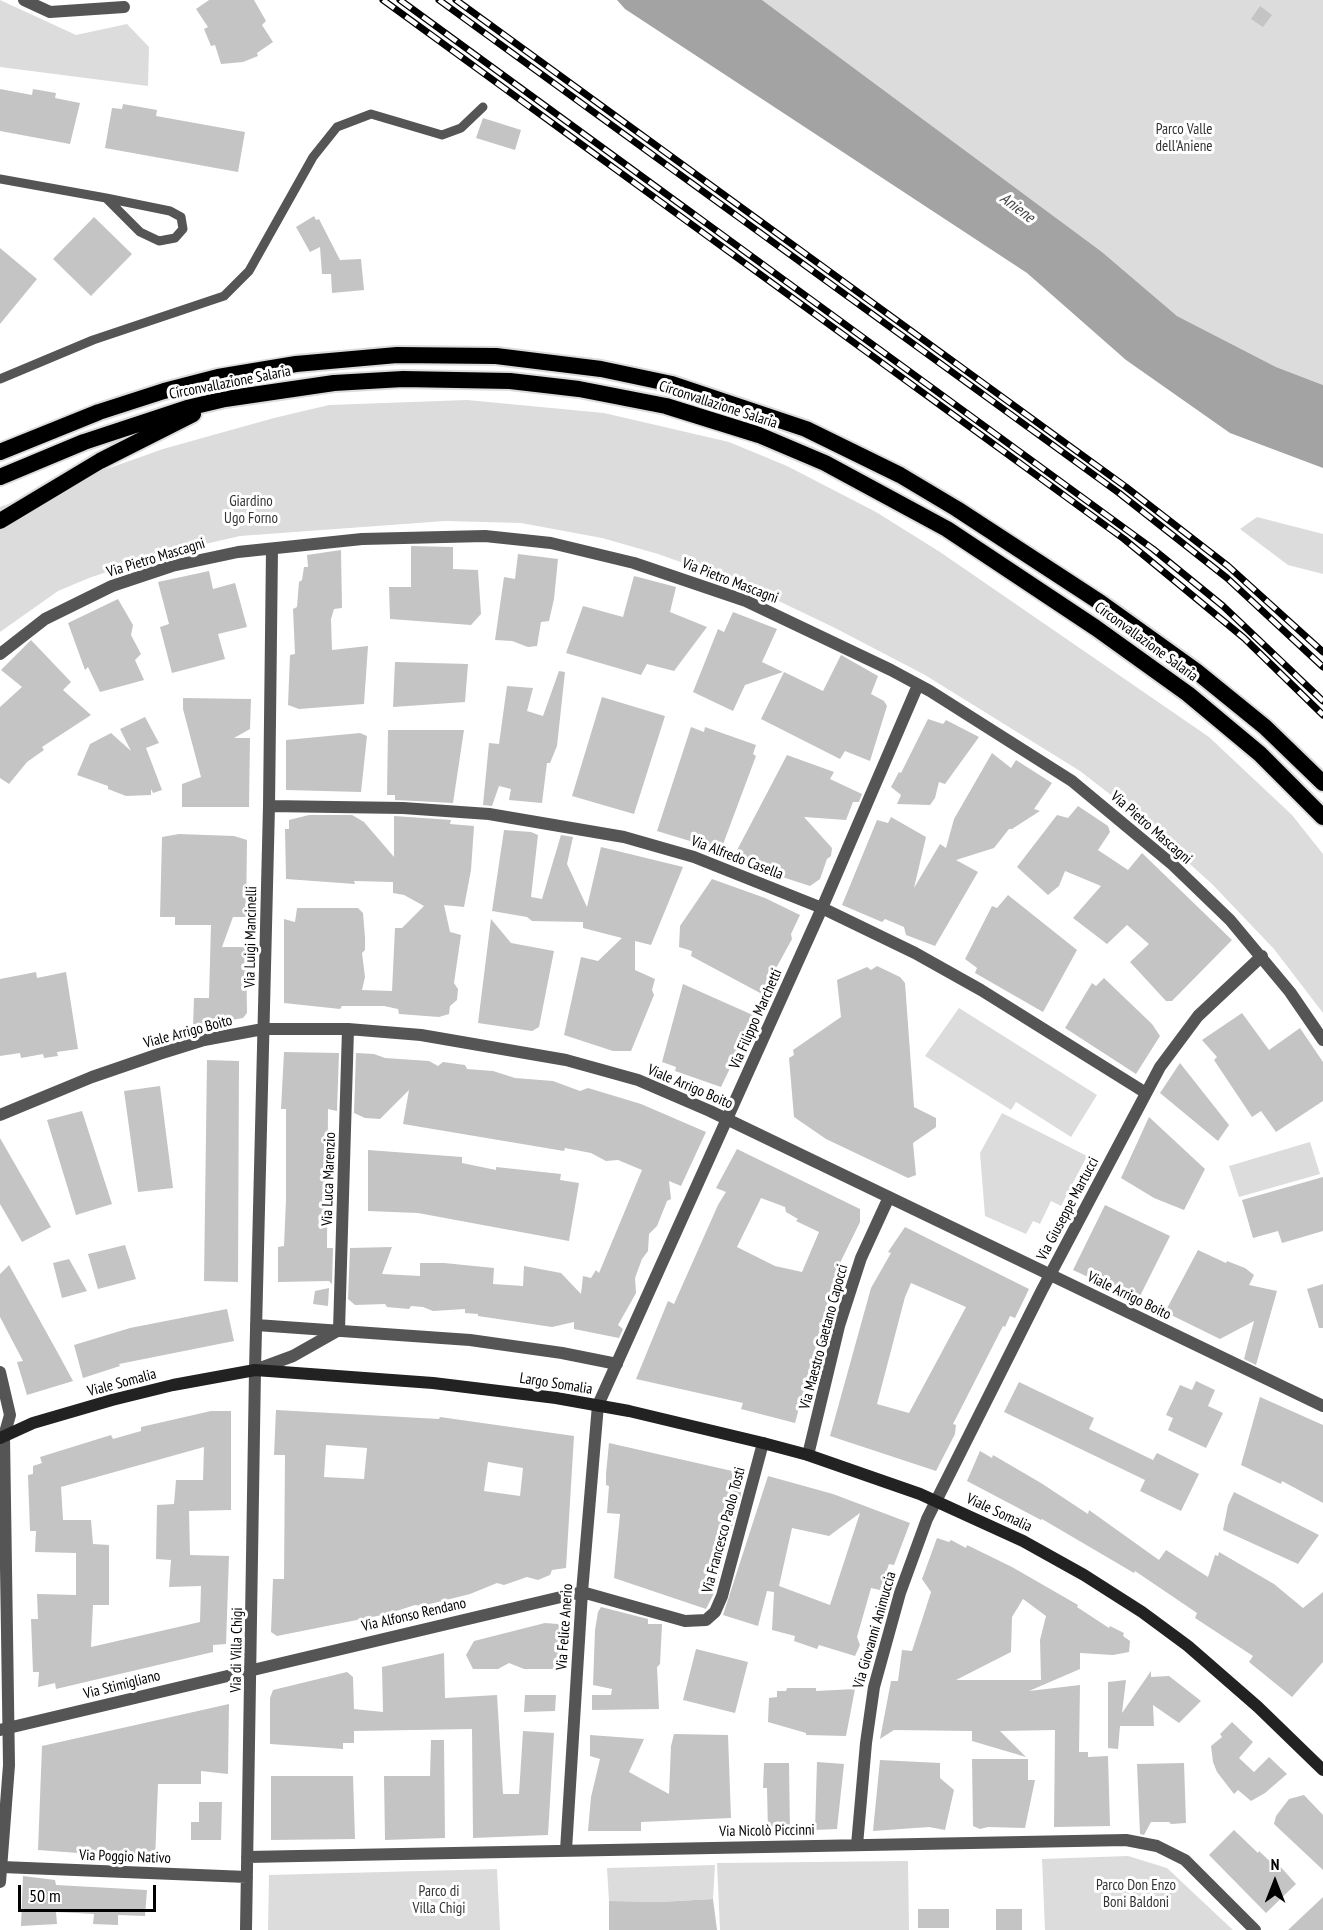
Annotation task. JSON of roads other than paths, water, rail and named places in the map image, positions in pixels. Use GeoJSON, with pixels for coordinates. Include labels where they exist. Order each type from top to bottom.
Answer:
{"type":"FeatureCollection","features":[{"type":"Feature","properties":{"kind":"highway","name":"Circonvallazione Salaria"},"geometry":{"type":"LineString","coordinates":[[0,452],[99,412],[164,391],[218,377],[296,364],[397,355],[496,356],[601,369],[672,384],[806,429],[900,475],[957,509],[1101,603],[1196,671],[1265,727],[1323,783]]}},
{"type":"Feature","properties":{"kind":"highway","name":"Circonvallazione Salaria"},"geometry":{"type":"LineString","coordinates":[[0,477],[119,428],[225,399],[370,380],[510,381],[626,397],[666,406],[759,435],[856,478],[919,512],[1096,628],[1228,726],[1281,774],[1323,817]]}},
{"type":"Feature","properties":{"kind":"highway"},"geometry":{"type":"LineString","coordinates":[[0,521],[108,456],[225,399]]}},
{"type":"Feature","properties":{"kind":"main road","name":"Viale Somalia"},"geometry":{"type":"LineString","coordinates":[[2,1437],[33,1423],[112,1400],[173,1385],[255,1370]]}},
{"type":"Feature","properties":{"kind":"main road","name":"Largo Somalia"},"geometry":{"type":"LineString","coordinates":[[255,1370],[434,1383],[598,1405]]}},
{"type":"Feature","properties":{"kind":"main road","name":"Viale Somalia"},"geometry":{"type":"LineString","coordinates":[[598,1405],[808,1455],[936,1501],[1029,1544],[1142,1612],[1223,1675],[1323,1770]]}},
{"type":"Feature","properties":{"kind":"street"},"geometry":{"type":"LineString","coordinates":[[24,0],[50,12],[124,7]]}},
{"type":"Feature","properties":{"kind":"street","name":"Via Pietro Mascagni"},"geometry":{"type":"LineString","coordinates":[[0,654],[45,619],[112,586],[192,561],[272,549],[341,540],[425,536],[507,537],[569,546],[646,567],[746,601],[918,685],[1014,742],[1083,789],[1173,865],[1230,920],[1262,956],[1323,1040]]}},
{"type":"Feature","properties":{"kind":"street","name":"Via Luigi Mancinelli"},"geometry":{"type":"LineString","coordinates":[[256,1325],[269,806],[272,549]]}},
{"type":"Feature","properties":{"kind":"street","name":"Via Filippo Marchetti"},"geometry":{"type":"LineString","coordinates":[[617,1364],[822,908],[918,685]]}},
{"type":"Feature","properties":{"kind":"street","name":"Via Alfredo Casella"},"geometry":{"type":"LineString","coordinates":[[269,806],[446,811],[517,818],[596,831],[694,857],[822,908],[915,952],[981,990],[1146,1093]]}},
{"type":"Feature","properties":{"kind":"street","name":"Via Giuseppe Martucci"},"geometry":{"type":"LineString","coordinates":[[936,1501],[1050,1275],[1167,1057],[1192,1023],[1262,956]]}},
{"type":"Feature","properties":{"kind":"street","name":"Viale Arrigo Boito"},"geometry":{"type":"LineString","coordinates":[[0,1115],[83,1081],[159,1054],[204,1040],[263,1029],[348,1029],[421,1035],[566,1060],[638,1080],[728,1119],[1323,1406]]}},
{"type":"Feature","properties":{"kind":"street","name":"Via Luca Marenzio"},"geometry":{"type":"LineString","coordinates":[[339,1330],[348,1029]]}},
{"type":"Feature","properties":{"kind":"street","name":"Via Maestro Gaetano Capocci"},"geometry":{"type":"LineString","coordinates":[[808,1455],[843,1315],[861,1258],[889,1197]]}},
{"type":"Feature","properties":{"kind":"street"},"geometry":{"type":"LineString","coordinates":[[256,1325],[255,1370],[293,1356],[339,1330]]}},
{"type":"Feature","properties":{"kind":"street","name":"Largo Somalia"},"geometry":{"type":"LineString","coordinates":[[256,1325],[488,1342],[617,1364],[598,1405]]}},
{"type":"Feature","properties":{"kind":"street","name":"Via di Villa Chigi"},"geometry":{"type":"LineString","coordinates":[[246,1930],[252,1669],[255,1370]]}},
{"type":"Feature","properties":{"kind":"street"},"geometry":{"type":"LineString","coordinates":[[0,1372],[10,1415],[2,1437],[4,1729],[0,1882]]}},
{"type":"Feature","properties":{"kind":"street","name":"Via Felice Anerio"},"geometry":{"type":"LineString","coordinates":[[566,1850],[582,1592],[598,1405]]}},
{"type":"Feature","properties":{"kind":"street","name":"Via Francesco Paolo Tosti"},"geometry":{"type":"LineString","coordinates":[[582,1592],[679,1619],[706,1620],[715,1612],[722,1596],[763,1443]]}},
{"type":"Feature","properties":{"kind":"street","name":"Via Giovanni Animuccia"},"geometry":{"type":"LineString","coordinates":[[857,1845],[867,1732],[880,1658],[910,1564],[936,1501]]}},
{"type":"Feature","properties":{"kind":"street","name":"Via Alfonso Rendano"},"geometry":{"type":"LineString","coordinates":[[252,1669],[582,1592]]}},
{"type":"Feature","properties":{"kind":"street","name":"Via Stimigliano"},"geometry":{"type":"LineString","coordinates":[[4,1729],[252,1669]]}},
{"type":"Feature","properties":{"kind":"street","name":"Via Nicolò Piccinni"},"geometry":{"type":"LineString","coordinates":[[247,1857],[1101,1839],[1143,1842],[1172,1851],[1191,1864],[1255,1930]]}},
{"type":"Feature","properties":{"kind":"street","name":"Via Poggio Nativo"},"geometry":{"type":"LineString","coordinates":[[2,1867],[246,1877]]}},
{"type":"Feature","properties":{"kind":"lane"},"geometry":{"type":"LineString","coordinates":[[0,379],[93,340],[224,296],[249,270],[313,157],[338,127],[371,114],[442,135],[461,128],[483,107]]}},
{"type":"Feature","properties":{"kind":"lane"},"geometry":{"type":"LineString","coordinates":[[0,179],[106,198],[170,210],[181,217],[183,229],[175,238],[159,241],[140,232],[106,198]]}},
{"type":"Feature","properties":{"kind":"water","name":"Aniene"},"geometry":{"type":"Polygon","coordinates":[[[617,0],[762,0],[1102,252],[1177,316],[1276,367],[1323,385],[1323,468],[1230,433],[1126,360],[1027,273],[625,9],[617,0]]]}},
{"type":"Feature","properties":{"kind":"railway"},"geometry":{"type":"LineString","coordinates":[[383,0],[1124,539],[1244,638],[1323,715]]}},
{"type":"Feature","properties":{"kind":"railway"},"geometry":{"type":"LineString","coordinates":[[400,0],[1153,549],[1223,606],[1323,701]]}},
{"type":"Feature","properties":{"kind":"railway"},"geometry":{"type":"LineString","coordinates":[[439,0],[1119,493],[1227,578],[1323,667]]}},
{"type":"Feature","properties":{"kind":"railway"},"geometry":{"type":"LineString","coordinates":[[456,0],[1126,487],[1228,566],[1323,652]]}},
{"type":"Feature","properties":{"kind":"park label","name":"Parco Valle dell'Aniene"},"geometry":{"type":"Point","coordinates":[1184,138]}},
{"type":"Feature","properties":{"kind":"park label","name":"Giardino Ugo Forno"},"geometry":{"type":"Point","coordinates":[251,510]}},
{"type":"Feature","properties":{"kind":"park label","name":"Parco Don Enzo Boni Baldoni"},"geometry":{"type":"Point","coordinates":[1136,1894]}},
{"type":"Feature","properties":{"kind":"park label","name":"Parco di Villa Chigi"},"geometry":{"type":"Point","coordinates":[439,1900]}}]}
